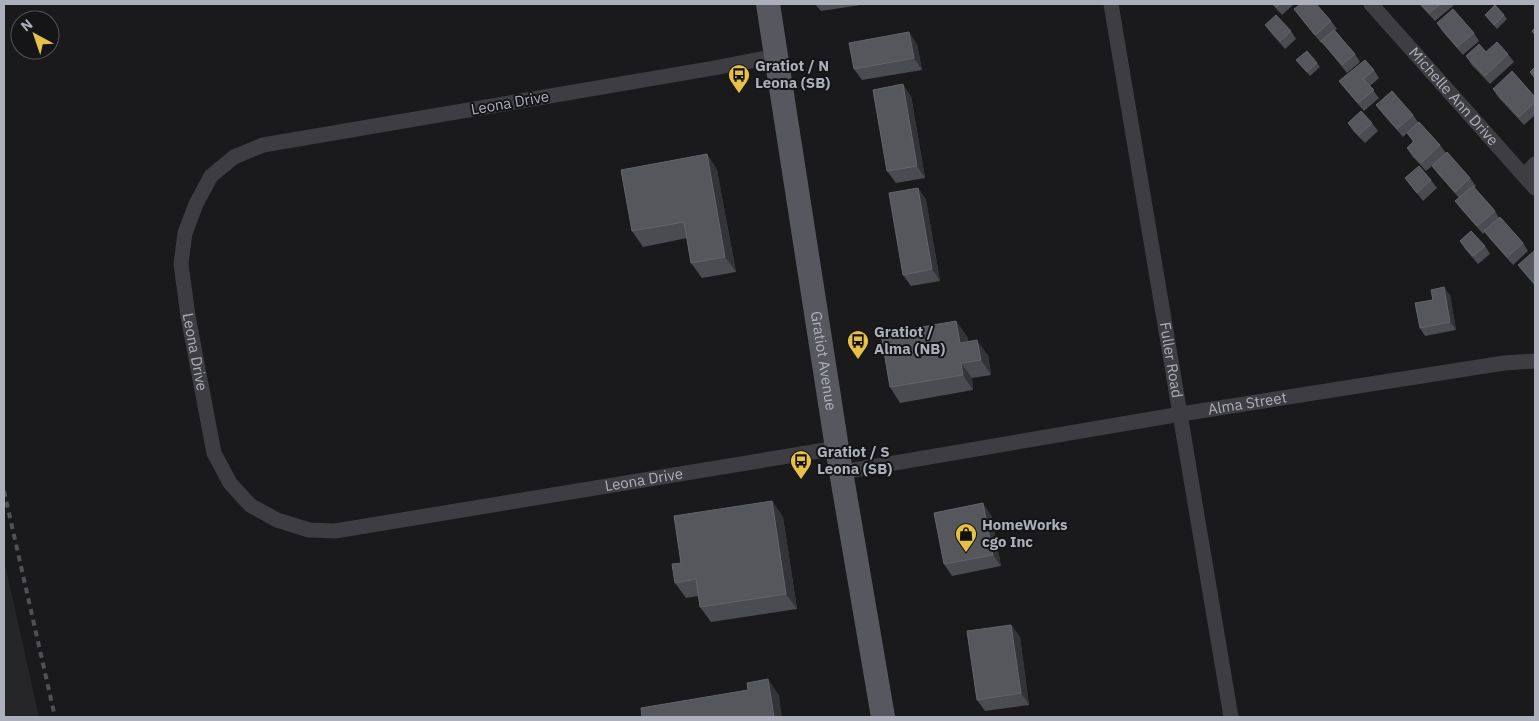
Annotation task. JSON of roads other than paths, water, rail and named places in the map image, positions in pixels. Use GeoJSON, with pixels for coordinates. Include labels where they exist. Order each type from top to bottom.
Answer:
{"type":"FeatureCollection","features":[{"type":"Feature","properties":{"kind":"main road","name":"Gratiot Avenue"},"geometry":{"type":"LineString","coordinates":[[768,4],[837,448],[883,717]]}},
{"type":"Feature","properties":{"kind":"street","name":"Fuller Road"},"geometry":{"type":"LineString","coordinates":[[1111,4],[1231,717]]}},
{"type":"Feature","properties":{"kind":"street","name":"Michelle Ann Drive"},"geometry":{"type":"LineString","coordinates":[[1371,4],[1535,188]]}},
{"type":"Feature","properties":{"kind":"street","name":"Leona Drive"},"geometry":{"type":"LineString","coordinates":[[776,56],[263,145],[234,157],[211,176],[196,204],[185,233],[182,264],[188,316],[214,453],[230,483],[250,505],[277,520],[309,530],[335,531],[837,448]]}},
{"type":"Feature","properties":{"kind":"street"},"geometry":{"type":"LineString","coordinates":[[1524,175],[1535,164]]}},
{"type":"Feature","properties":{"kind":"street","name":"Alma Street"},"geometry":{"type":"LineString","coordinates":[[842,472],[1181,414],[1504,363],[1535,361]]}},
{"type":"Feature","properties":{"kind":"railway"},"geometry":{"type":"LineString","coordinates":[[4,491],[55,717]]}},
{"type":"Feature","properties":{"kind":"place","name":"Gratiot / N Leona (SB)"},"geometry":{"type":"Point","coordinates":[739,94]}},
{"type":"Feature","properties":{"kind":"place","name":"Gratiot / Alma (NB)"},"geometry":{"type":"Point","coordinates":[858,360]}},
{"type":"Feature","properties":{"kind":"place","name":"Gratiot / S Leona (SB)"},"geometry":{"type":"Point","coordinates":[801,480]}},
{"type":"Feature","properties":{"kind":"place","name":"HomeWorks cgo Inc"},"geometry":{"type":"Point","coordinates":[966,553]}}]}
